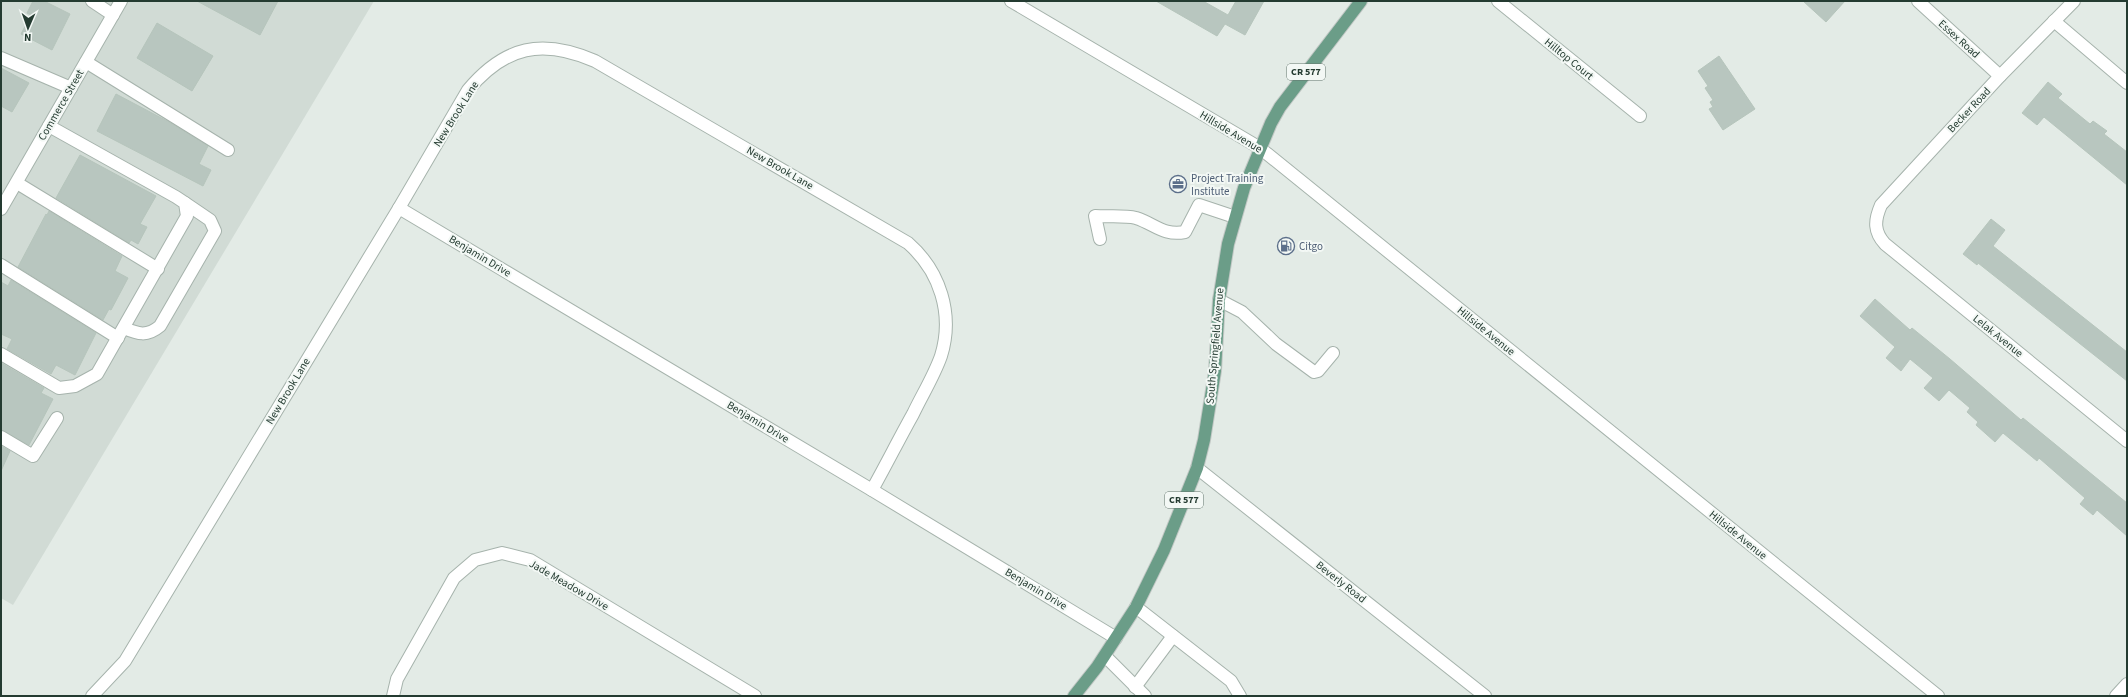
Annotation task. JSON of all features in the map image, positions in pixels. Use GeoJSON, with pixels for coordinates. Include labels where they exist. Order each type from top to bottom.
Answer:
{"type":"FeatureCollection","features":[{"type":"Feature","properties":{"kind":"main road","name":"South Springfield Avenue"},"geometry":{"type":"LineString","coordinates":[[1074,696],[1105,656],[1136,607],[1164,550],[1197,468],[1204,440],[1215,371],[1219,300],[1224,263],[1235,217],[1260,148],[1280,107],[1361,1]]}},
{"type":"Feature","properties":{"kind":"street"},"geometry":{"type":"LineString","coordinates":[[92,1],[113,15]]}},
{"type":"Feature","properties":{"kind":"street","name":"Commerce Street"},"geometry":{"type":"LineString","coordinates":[[1,209],[121,1]]}},
{"type":"Feature","properties":{"kind":"street","name":"Hilltop Court"},"geometry":{"type":"LineString","coordinates":[[1498,1],[1640,116]]}},
{"type":"Feature","properties":{"kind":"street","name":"Essex Road"},"geometry":{"type":"LineString","coordinates":[[1918,1],[2000,76]]}},
{"type":"Feature","properties":{"kind":"street","name":"Becker Road"},"geometry":{"type":"LineString","coordinates":[[1875,226],[1882,205],[2000,76],[2074,1]]}},
{"type":"Feature","properties":{"kind":"street","name":"Hillside Avenue"},"geometry":{"type":"LineString","coordinates":[[1014,2],[1260,148],[1938,696]]}},
{"type":"Feature","properties":{"kind":"street"},"geometry":{"type":"LineString","coordinates":[[2054,22],[2127,83]]}},
{"type":"Feature","properties":{"kind":"street","name":"New Brook Lane"},"geometry":{"type":"LineString","coordinates":[[92,696],[125,660],[399,208],[468,90],[482,73],[513,53],[531,49],[553,49],[575,52],[595,61],[908,243],[923,256],[940,287],[945,309],[945,333],[941,356],[932,377],[872,490]]}},
{"type":"Feature","properties":{"kind":"street"},"geometry":{"type":"LineString","coordinates":[[1,58],[70,88]]}},
{"type":"Feature","properties":{"kind":"street"},"geometry":{"type":"LineString","coordinates":[[86,62],[228,150]]}},
{"type":"Feature","properties":{"kind":"street"},"geometry":{"type":"LineString","coordinates":[[1,265],[121,333],[141,335],[154,331],[160,326],[215,231],[210,220],[185,203],[49,126]]}},
{"type":"Feature","properties":{"kind":"street"},"geometry":{"type":"LineString","coordinates":[[17,183],[158,269]]}},
{"type":"Feature","properties":{"kind":"street"},"geometry":{"type":"LineString","coordinates":[[1,354],[58,388],[75,386],[97,374],[187,216],[185,203]]}},
{"type":"Feature","properties":{"kind":"street"},"geometry":{"type":"LineString","coordinates":[[1100,239],[1095,216],[1135,218],[1158,230],[1176,234],[1185,232],[1199,205],[1235,217]]}},
{"type":"Feature","properties":{"kind":"street","name":"Benjamin Drive"},"geometry":{"type":"LineString","coordinates":[[399,208],[872,490],[1116,638]]}},
{"type":"Feature","properties":{"kind":"street","name":"Lelak Avenue"},"geometry":{"type":"LineString","coordinates":[[1875,226],[1878,236],[1885,244],[2127,441]]}},
{"type":"Feature","properties":{"kind":"street"},"geometry":{"type":"LineString","coordinates":[[1219,300],[1242,312],[1276,344],[1314,372],[1318,371],[1333,354]]}},
{"type":"Feature","properties":{"kind":"street"},"geometry":{"type":"LineString","coordinates":[[1,437],[33,456],[57,418]]}},
{"type":"Feature","properties":{"kind":"street","name":"Beverly Road"},"geometry":{"type":"LineString","coordinates":[[1197,468],[1485,696]]}},
{"type":"Feature","properties":{"kind":"street","name":"Jade Meadow Drive"},"geometry":{"type":"LineString","coordinates":[[393,696],[396,679],[454,578],[475,560],[502,553],[530,560],[755,696]]}},
{"type":"Feature","properties":{"kind":"street"},"geometry":{"type":"LineString","coordinates":[[1136,607],[1231,681],[1240,696]]}},
{"type":"Feature","properties":{"kind":"street"},"geometry":{"type":"LineString","coordinates":[[1135,687],[1173,636]]}},
{"type":"Feature","properties":{"kind":"street"},"geometry":{"type":"LineString","coordinates":[[1105,656],[1145,696]]}},
{"type":"Feature","properties":{"kind":"street"},"geometry":{"type":"LineString","coordinates":[[2116,696],[2127,684]]}},
{"type":"Feature","properties":{"kind":"shaded area"},"geometry":{"type":"Polygon","coordinates":[[[1,1],[374,1],[13,605],[1,598],[1,1]]]}},
{"type":"Feature","properties":{"kind":"building"},"geometry":{"type":"Polygon","coordinates":[[[33,1],[44,1],[70,14],[52,50],[21,34],[31,15],[27,13],[33,1]]]}},
{"type":"Feature","properties":{"kind":"building"},"geometry":{"type":"Polygon","coordinates":[[[197,1],[278,1],[260,35],[197,1]]]}},
{"type":"Feature","properties":{"kind":"building"},"geometry":{"type":"Polygon","coordinates":[[[1156,1],[1203,1],[1228,15],[1236,1],[1264,1],[1245,35],[1225,24],[1217,36],[1156,1]]]}},
{"type":"Feature","properties":{"kind":"building"},"geometry":{"type":"Polygon","coordinates":[[[1803,1],[1845,1],[1826,22],[1803,1]]]}},
{"type":"Feature","properties":{"kind":"building"},"geometry":{"type":"Polygon","coordinates":[[[157,23],[213,56],[192,91],[137,58],[157,23]]]}},
{"type":"Feature","properties":{"kind":"building"},"geometry":{"type":"Polygon","coordinates":[[[1719,56],[1755,109],[1723,130],[1709,109],[1713,107],[1710,102],[1713,100],[1705,88],[1708,86],[1698,71],[1719,56]]]}},
{"type":"Feature","properties":{"kind":"building"},"geometry":{"type":"Polygon","coordinates":[[[1,68],[29,83],[12,112],[1,106],[1,68]]]}},
{"type":"Feature","properties":{"kind":"building"},"geometry":{"type":"Polygon","coordinates":[[[2048,82],[2062,94],[2058,98],[2090,124],[2093,121],[2107,131],[2104,134],[2127,152],[2127,185],[2044,117],[2037,125],[2022,113],[2048,82]]]}},
{"type":"Feature","properties":{"kind":"building"},"geometry":{"type":"Polygon","coordinates":[[[116,94],[169,122],[208,146],[199,164],[211,170],[203,186],[97,131],[116,94]]]}},
{"type":"Feature","properties":{"kind":"building"},"geometry":{"type":"Polygon","coordinates":[[[80,155],[156,196],[140,224],[147,227],[138,244],[131,240],[129,243],[56,198],[80,155]]]}},
{"type":"Feature","properties":{"kind":"building"},"geometry":{"type":"Polygon","coordinates":[[[49,211],[122,256],[115,271],[128,278],[111,310],[109,309],[103,320],[18,267],[49,211]]]}},
{"type":"Feature","properties":{"kind":"building"},"geometry":{"type":"Polygon","coordinates":[[[1991,219],[2005,230],[1993,246],[2127,352],[2127,381],[1978,263],[1977,265],[1963,254],[1991,219]]]}},
{"type":"Feature","properties":{"kind":"building"},"geometry":{"type":"Polygon","coordinates":[[[11,280],[96,333],[75,375],[56,365],[51,374],[7,349],[12,339],[1,334],[1,282],[8,286],[11,280]]]}},
{"type":"Feature","properties":{"kind":"building"},"geometry":{"type":"Polygon","coordinates":[[[1875,299],[1910,330],[1912,328],[1950,359],[2021,420],[2023,418],[2127,503],[2127,536],[2097,510],[2093,515],[2080,504],[2085,498],[2039,458],[2037,461],[2003,433],[1995,442],[1976,425],[1978,422],[1967,412],[1970,408],[1949,390],[1939,401],[1924,388],[1933,378],[1910,359],[1901,371],[1886,358],[1895,347],[1860,316],[1875,299]]]}},
{"type":"Feature","properties":{"kind":"building"},"geometry":{"type":"Polygon","coordinates":[[[1,363],[44,388],[41,393],[53,399],[29,445],[1,430],[1,363]]]}},
{"type":"Feature","properties":{"kind":"building"},"geometry":{"type":"Polygon","coordinates":[[[1,446],[10,451],[1,471],[1,446]]]}},
{"type":"Feature","properties":{"kind":"place","name":"Project Training Institute"},"geometry":{"type":"Point","coordinates":[1178,184]}},
{"type":"Feature","properties":{"kind":"place","name":"Citgo"},"geometry":{"type":"Point","coordinates":[1286,246]}}]}
